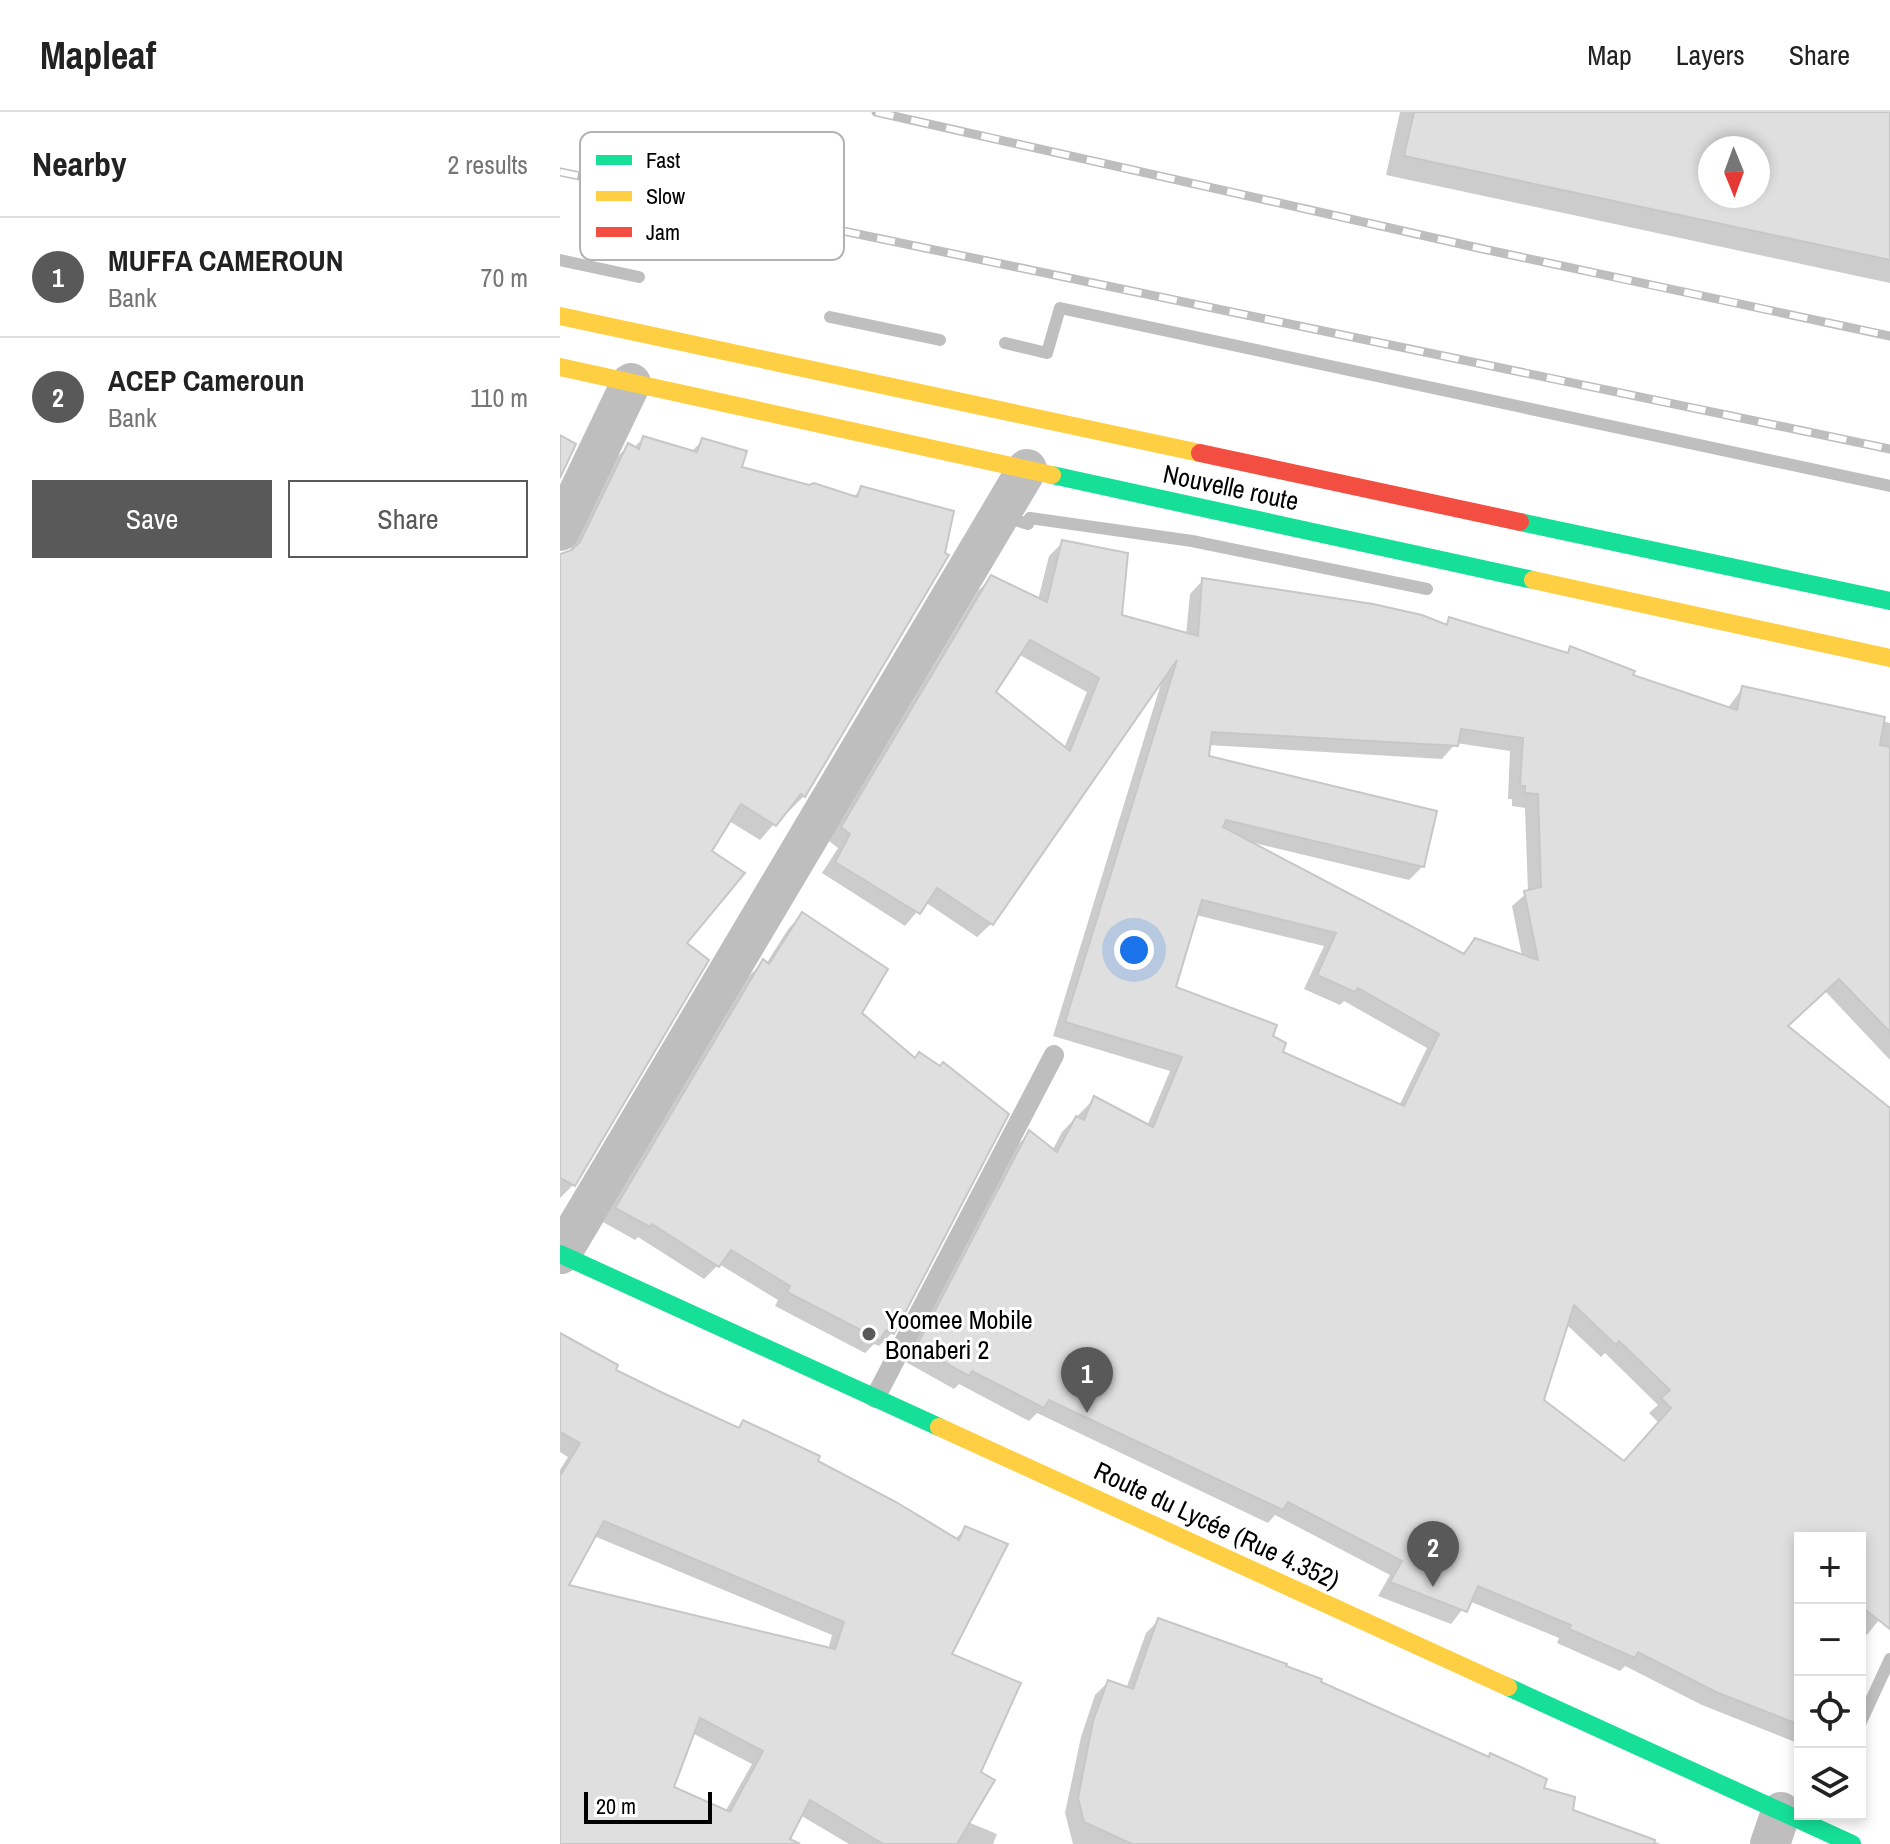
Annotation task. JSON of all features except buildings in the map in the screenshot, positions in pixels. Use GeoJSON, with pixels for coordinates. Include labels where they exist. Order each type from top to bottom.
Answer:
{"type":"FeatureCollection","features":[{"type":"Feature","properties":{"kind":"main road","name":"Nouvelle route"},"geometry":{"type":"LineString","coordinates":[[560,316],[1890,601]]}},
{"type":"Feature","properties":{"kind":"main road","name":"Nouvelle route"},"geometry":{"type":"LineString","coordinates":[[560,367],[1890,658]]}},
{"type":"Feature","properties":{"kind":"main road","name":"Route du Lycée (Rue 4.352)"},"geometry":{"type":"LineString","coordinates":[[561,1254],[875,1398],[1776,1828],[1852,1844]]}},
{"type":"Feature","properties":{"kind":"street"},"geometry":{"type":"LineString","coordinates":[[560,531],[631,383]]}},
{"type":"Feature","properties":{"kind":"street"},"geometry":{"type":"LineString","coordinates":[[561,1254],[1027,469]]}},
{"type":"Feature","properties":{"kind":"lane"},"geometry":{"type":"LineString","coordinates":[[875,1398],[1054,1055]]}},
{"type":"Feature","properties":{"kind":"waterway"},"geometry":{"type":"LineString","coordinates":[[560,260],[639,277]]}},
{"type":"Feature","properties":{"kind":"waterway"},"geometry":{"type":"LineString","coordinates":[[1005,343],[1047,353],[1060,308],[1890,486]]}},
{"type":"Feature","properties":{"kind":"waterway"},"geometry":{"type":"LineString","coordinates":[[830,317],[940,340]]}},
{"type":"Feature","properties":{"kind":"waterway"},"geometry":{"type":"LineString","coordinates":[[1006,517],[1028,524],[1030,518],[1192,541],[1427,589]]}},
{"type":"Feature","properties":{"kind":"waterway"},"geometry":{"type":"LineString","coordinates":[[1866,1711],[1890,1659]]}},
{"type":"Feature","properties":{"kind":"railway"},"geometry":{"type":"LineString","coordinates":[[876,112],[1483,249],[1890,336]]}},
{"type":"Feature","properties":{"kind":"railway"},"geometry":{"type":"LineString","coordinates":[[560,172],[580,176]]}},
{"type":"Feature","properties":{"kind":"railway"},"geometry":{"type":"LineString","coordinates":[[844,231],[1890,449]]}},
{"type":"Feature","properties":{"kind":"traffic: fast"},"geometry":{"type":"LineString","coordinates":[[1052,475],[1533,580]]}},
{"type":"Feature","properties":{"kind":"traffic: fast"},"geometry":{"type":"LineString","coordinates":[[1520,522],[1890,601]]}},
{"type":"Feature","properties":{"kind":"traffic: fast"},"geometry":{"type":"LineString","coordinates":[[560,1254],[939,1427]]}},
{"type":"Feature","properties":{"kind":"traffic: fast"},"geometry":{"type":"LineString","coordinates":[[1508,1687],[1852,1844]]}},
{"type":"Feature","properties":{"kind":"traffic: slow"},"geometry":{"type":"LineString","coordinates":[[560,316],[1200,453]]}},
{"type":"Feature","properties":{"kind":"traffic: slow"},"geometry":{"type":"LineString","coordinates":[[560,367],[1052,475]]}},
{"type":"Feature","properties":{"kind":"traffic: slow"},"geometry":{"type":"LineString","coordinates":[[1533,580],[1890,658]]}},
{"type":"Feature","properties":{"kind":"traffic: slow"},"geometry":{"type":"LineString","coordinates":[[939,1427],[1508,1687]]}},
{"type":"Feature","properties":{"kind":"traffic: jam"},"geometry":{"type":"LineString","coordinates":[[1200,453],[1520,522]]}},
{"type":"Feature","properties":{"kind":"place","name":"Yoomee Mobile Bonaberi 2"},"geometry":{"type":"Point","coordinates":[869,1334]}},
{"type":"Feature","properties":{"kind":"place","name":"MUFFA CAMEROUN"},"geometry":{"type":"Point","coordinates":[1087,1413]}},
{"type":"Feature","properties":{"kind":"place","name":"ACEP Cameroun"},"geometry":{"type":"Point","coordinates":[1433,1587]}}]}
